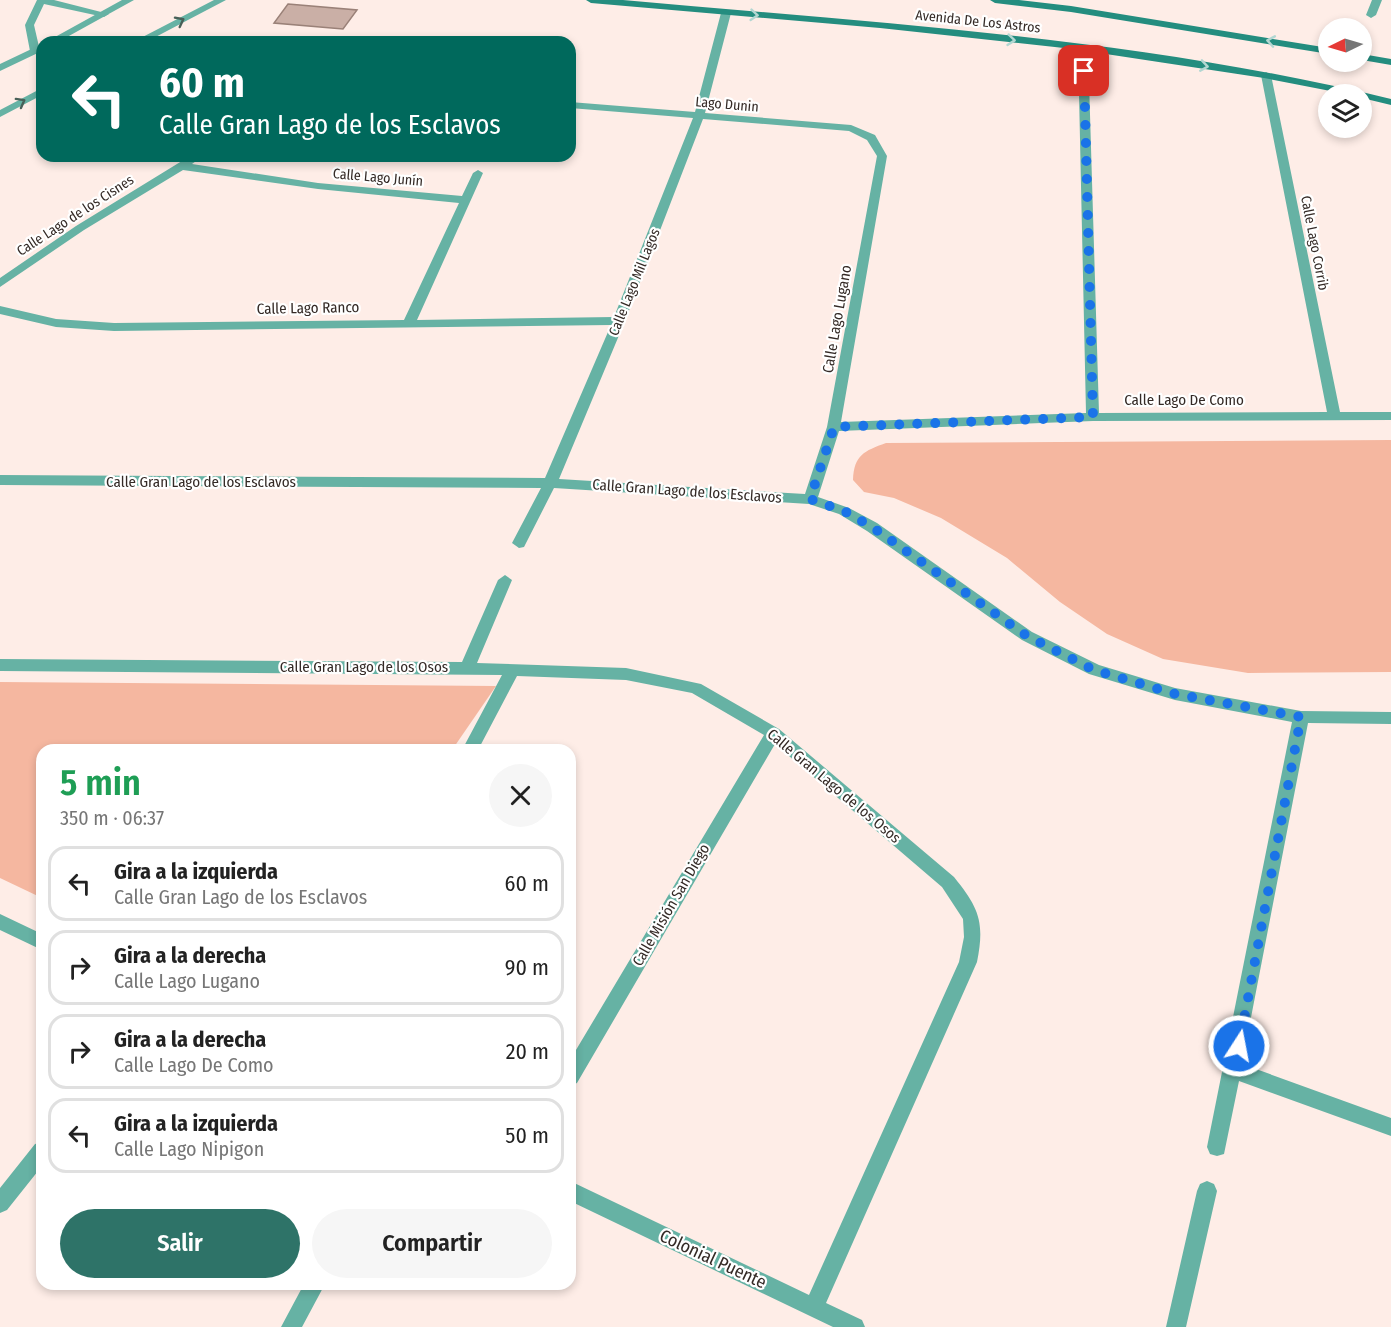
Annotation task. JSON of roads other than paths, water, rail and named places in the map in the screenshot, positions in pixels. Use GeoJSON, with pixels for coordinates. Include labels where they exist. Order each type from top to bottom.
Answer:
{"type":"FeatureCollection","features":[{"type":"Feature","properties":{"kind":"main road","name":"Avenida De Los Astros"},"geometry":{"type":"LineString","coordinates":[[591,0],[1083,48],[1266,75],[1318,86]]}},
{"type":"Feature","properties":{"kind":"main road","name":"Avenida De Los Astros"},"geometry":{"type":"LineString","coordinates":[[995,0],[1071,9],[1318,49]]}},
{"type":"Feature","properties":{"kind":"main road"},"geometry":{"type":"LineString","coordinates":[[1372,59],[1391,62]]}},
{"type":"Feature","properties":{"kind":"main road","name":"Avenida De Los Astros"},"geometry":{"type":"LineString","coordinates":[[1372,98],[1391,102]]}},
{"type":"Feature","properties":{"kind":"street"},"geometry":{"type":"LineString","coordinates":[[62,36],[129,0]]}},
{"type":"Feature","properties":{"kind":"street"},"geometry":{"type":"LineString","coordinates":[[150,36],[221,0]]}},
{"type":"Feature","properties":{"kind":"street"},"geometry":{"type":"LineString","coordinates":[[1371,15],[1377,0]]}},
{"type":"Feature","properties":{"kind":"street"},"geometry":{"type":"LineString","coordinates":[[36,45],[28,28],[29,20],[41,1],[104,14]]}},
{"type":"Feature","properties":{"kind":"street","name":"Calle Lago Mil Lagos"},"geometry":{"type":"LineString","coordinates":[[519,543],[550,483],[619,321],[699,117],[726,13]]}},
{"type":"Feature","properties":{"kind":"street"},"geometry":{"type":"LineString","coordinates":[[1083,48],[1093,417]]}},
{"type":"Feature","properties":{"kind":"street"},"geometry":{"type":"LineString","coordinates":[[0,68],[36,50]]}},
{"type":"Feature","properties":{"kind":"street","name":"Calle Lago Corrib"},"geometry":{"type":"LineString","coordinates":[[1266,75],[1334,416]]}},
{"type":"Feature","properties":{"kind":"street"},"geometry":{"type":"LineString","coordinates":[[0,114],[36,94]]}},
{"type":"Feature","properties":{"kind":"street","name":"Lago Dunin"},"geometry":{"type":"LineString","coordinates":[[576,106],[851,128],[866,133],[878,142]]}},
{"type":"Feature","properties":{"kind":"street","name":"Calle Lago Lugano"},"geometry":{"type":"LineString","coordinates":[[810,499],[834,427],[882,156],[878,142]]}},
{"type":"Feature","properties":{"kind":"street","name":"Calle Lago de los Cisnes"},"geometry":{"type":"LineString","coordinates":[[0,283],[80,228],[188,162]]}},
{"type":"Feature","properties":{"kind":"street","name":"Calle Lago Junín"},"geometry":{"type":"LineString","coordinates":[[181,166],[318,186],[465,200]]}},
{"type":"Feature","properties":{"kind":"street"},"geometry":{"type":"LineString","coordinates":[[409,323],[478,173]]}},
{"type":"Feature","properties":{"kind":"street","name":"Calle Lago Ranco"},"geometry":{"type":"LineString","coordinates":[[0,310],[56,323],[114,327],[619,321]]}},
{"type":"Feature","properties":{"kind":"street","name":"Calle Lago De Como"},"geometry":{"type":"LineString","coordinates":[[834,427],[1093,417],[1391,416]]}},
{"type":"Feature","properties":{"kind":"street","name":"Calle Gran Lago de los Esclavos"},"geometry":{"type":"LineString","coordinates":[[0,480],[550,483],[810,499],[844,511],[872,527],[1027,636],[1094,670],[1175,694],[1301,717],[1391,718]]}},
{"type":"Feature","properties":{"kind":"street"},"geometry":{"type":"LineString","coordinates":[[467,668],[504,580]]}},
{"type":"Feature","properties":{"kind":"street","name":"Calle Gran Lago de los Osos"},"geometry":{"type":"LineString","coordinates":[[0,665],[467,668],[626,674],[696,688],[772,733],[948,882],[970,909],[976,931],[968,962],[814,1307]]}},
{"type":"Feature","properties":{"kind":"street"},"geometry":{"type":"LineString","coordinates":[[473,744],[513,669]]}},
{"type":"Feature","properties":{"kind":"street"},"geometry":{"type":"LineString","coordinates":[[1217,1147],[1234,1070],[1301,717]]}},
{"type":"Feature","properties":{"kind":"street","name":"Calle Misión San Diego"},"geometry":{"type":"LineString","coordinates":[[576,1067],[772,733]]}},
{"type":"Feature","properties":{"kind":"street"},"geometry":{"type":"LineString","coordinates":[[0,922],[36,939]]}},
{"type":"Feature","properties":{"kind":"street"},"geometry":{"type":"LineString","coordinates":[[1234,1070],[1391,1127]]}},
{"type":"Feature","properties":{"kind":"street"},"geometry":{"type":"LineString","coordinates":[[0,1203],[36,1158]]}},
{"type":"Feature","properties":{"kind":"street"},"geometry":{"type":"LineString","coordinates":[[1176,1327],[1207,1191]]}},
{"type":"Feature","properties":{"kind":"street","name":"Colonial Puente"},"geometry":{"type":"LineString","coordinates":[[576,1194],[855,1327]]}},
{"type":"Feature","properties":{"kind":"street"},"geometry":{"type":"LineString","coordinates":[[291,1327],[312,1290]]}}]}
